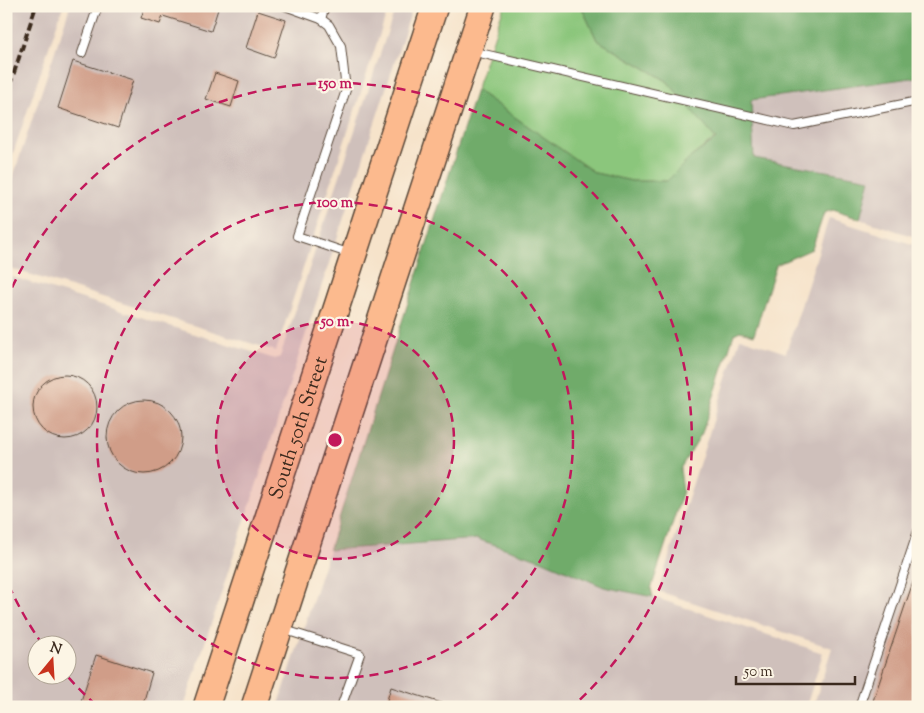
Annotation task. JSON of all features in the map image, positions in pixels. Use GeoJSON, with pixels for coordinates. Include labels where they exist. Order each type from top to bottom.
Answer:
{"type":"FeatureCollection","features":[{"type":"Feature","properties":{"kind":"main road","name":"South 50th Street"},"geometry":{"type":"LineString","coordinates":[[206,707],[435,6]]}},
{"type":"Feature","properties":{"kind":"main road"},"geometry":{"type":"LineString","coordinates":[[254,707],[483,6]]}},
{"type":"Feature","properties":{"kind":"lane"},"geometry":{"type":"LineString","coordinates":[[82,54],[98,6]]}},
{"type":"Feature","properties":{"kind":"lane"},"geometry":{"type":"LineString","coordinates":[[285,6],[321,19],[329,25],[341,46],[346,90],[297,236],[354,255]]}},
{"type":"Feature","properties":{"kind":"lane"},"geometry":{"type":"LineString","coordinates":[[321,19],[325,6]]}},
{"type":"Feature","properties":{"kind":"lane"},"geometry":{"type":"LineString","coordinates":[[469,51],[794,126],[918,101]]}},
{"type":"Feature","properties":{"kind":"lane"},"geometry":{"type":"LineString","coordinates":[[859,707],[918,531]]}},
{"type":"Feature","properties":{"kind":"lane"},"geometry":{"type":"LineString","coordinates":[[280,628],[360,654],[341,707]]}},
{"type":"Feature","properties":{"kind":"shaded area"},"geometry":{"type":"Polygon","coordinates":[[[6,6],[63,6],[6,174],[6,6]]]}},
{"type":"Feature","properties":{"kind":"shaded area"},"geometry":{"type":"Polygon","coordinates":[[[70,6],[389,6],[276,351],[6,267],[6,205],[13,177],[70,6]]]}},
{"type":"Feature","properties":{"kind":"shaded area"},"geometry":{"type":"Polygon","coordinates":[[[396,6],[413,6],[184,707],[6,707],[6,275],[275,359],[280,357],[396,6]]]}},
{"type":"Feature","properties":{"kind":"shaded area"},"geometry":{"type":"Polygon","coordinates":[[[918,77],[918,238],[860,219],[870,179],[754,158],[750,100],[918,77]]]}},
{"type":"Feature","properties":{"kind":"shaded area"},"geometry":{"type":"Polygon","coordinates":[[[829,218],[918,246],[918,707],[813,707],[832,648],[658,591],[740,338],[786,353],[829,218]]]}},
{"type":"Feature","properties":{"kind":"shaded area"},"geometry":{"type":"Polygon","coordinates":[[[477,539],[541,560],[604,587],[653,597],[823,653],[806,707],[278,707],[329,550],[477,539]]]}},
{"type":"Feature","properties":{"kind":"green space"},"geometry":{"type":"Polygon","coordinates":[[[504,6],[581,6],[597,40],[667,81],[716,138],[691,157],[667,181],[632,181],[595,173],[476,90],[504,6]]]}},
{"type":"Feature","properties":{"kind":"green space"},"geometry":{"type":"Polygon","coordinates":[[[581,6],[918,6],[918,77],[751,100],[754,158],[870,179],[860,219],[832,210],[824,213],[812,249],[776,265],[754,335],[740,331],[734,334],[702,433],[680,469],[683,491],[651,589],[653,597],[604,587],[541,560],[477,539],[329,550],[476,90],[595,173],[632,181],[667,181],[691,157],[716,139],[667,81],[597,40],[581,6]]]}},
{"type":"Feature","properties":{"kind":"building"},"geometry":{"type":"Polygon","coordinates":[[[145,6],[219,6],[211,31],[163,16],[160,24],[141,18],[145,6]]]}},
{"type":"Feature","properties":{"kind":"building"},"geometry":{"type":"Polygon","coordinates":[[[258,11],[286,20],[274,58],[246,48],[258,11]]]}},
{"type":"Feature","properties":{"kind":"building"},"geometry":{"type":"Polygon","coordinates":[[[73,61],[133,80],[118,128],[58,108],[73,61]]]}},
{"type":"Feature","properties":{"kind":"building"},"geometry":{"type":"Polygon","coordinates":[[[215,73],[239,81],[231,107],[206,99],[215,73]]]}},
{"type":"Feature","properties":{"kind":"building"},"geometry":{"type":"Polygon","coordinates":[[[65,375],[77,377],[88,384],[95,395],[97,407],[95,419],[88,430],[77,437],[65,439],[53,437],[42,430],[35,419],[33,407],[35,395],[42,384],[53,377],[65,375]]]}},
{"type":"Feature","properties":{"kind":"building"},"geometry":{"type":"Polygon","coordinates":[[[144,400],[158,403],[170,411],[178,423],[181,437],[178,451],[170,463],[158,471],[144,474],[130,471],[118,463],[110,451],[107,437],[110,423],[118,411],[130,403],[144,400]]]}},
{"type":"Feature","properties":{"kind":"building"},"geometry":{"type":"Polygon","coordinates":[[[917,570],[918,707],[871,707],[917,570]]]}},
{"type":"Feature","properties":{"kind":"building"},"geometry":{"type":"Polygon","coordinates":[[[96,655],[152,673],[142,707],[79,707],[96,655]]]}},
{"type":"Feature","properties":{"kind":"building"},"geometry":{"type":"Polygon","coordinates":[[[391,687],[451,706],[451,707],[385,707],[391,687]]]}},
{"type":"Feature","properties":{"kind":"railway"},"geometry":{"type":"LineString","coordinates":[[6,97],[36,6]]}}]}
